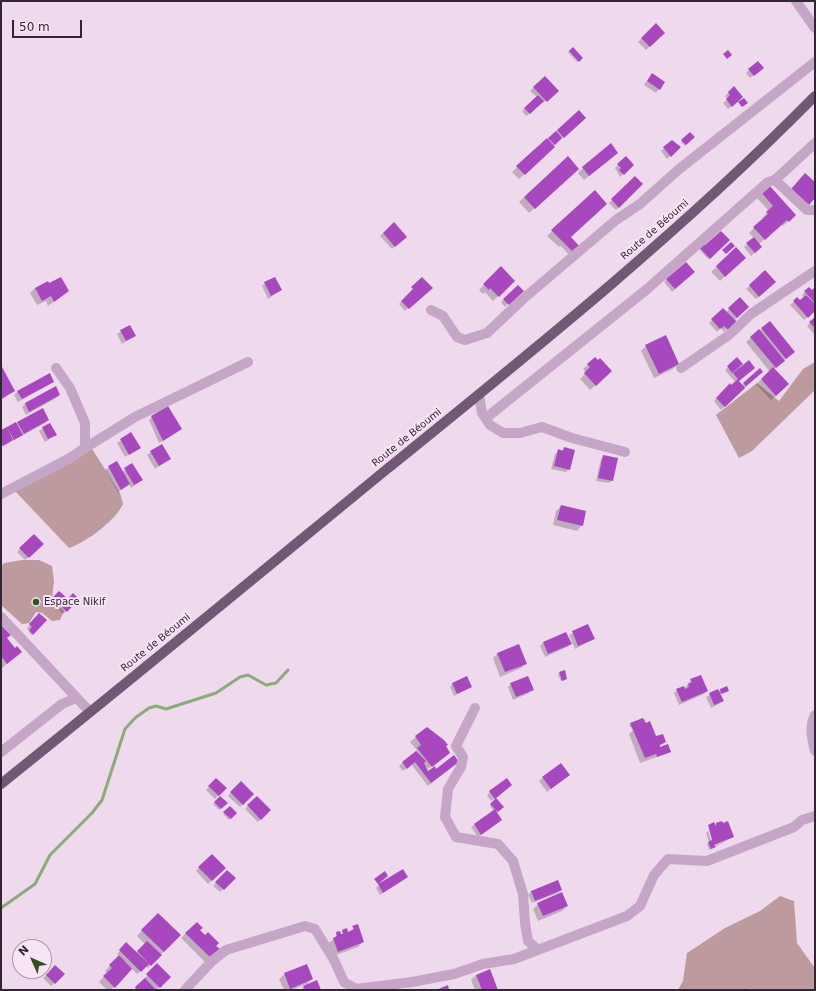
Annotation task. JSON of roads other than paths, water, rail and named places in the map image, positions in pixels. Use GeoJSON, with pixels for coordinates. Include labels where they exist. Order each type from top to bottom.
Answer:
{"type":"FeatureCollection","features":[{"type":"Feature","properties":{"kind":"main road","name":"Route de Béoumi"},"geometry":{"type":"LineString","coordinates":[[1,784],[479,395],[657,245],[747,164],[815,96]]}},
{"type":"Feature","properties":{"kind":"street"},"geometry":{"type":"LineString","coordinates":[[796,1],[815,28]]}},
{"type":"Feature","properties":{"kind":"street"},"geometry":{"type":"LineString","coordinates":[[431,310],[443,316],[457,337],[465,340],[487,333],[523,299],[616,220],[640,204],[678,170],[815,62]]}},
{"type":"Feature","properties":{"kind":"street"},"geometry":{"type":"LineString","coordinates":[[486,418],[646,290],[768,182],[775,180],[815,143]]}},
{"type":"Feature","properties":{"kind":"street"},"geometry":{"type":"LineString","coordinates":[[775,180],[808,210],[815,210]]}},
{"type":"Feature","properties":{"kind":"street"},"geometry":{"type":"LineString","coordinates":[[681,368],[729,335],[751,314],[815,271]]}},
{"type":"Feature","properties":{"kind":"street"},"geometry":{"type":"LineString","coordinates":[[1,494],[70,458],[134,417],[248,362]]}},
{"type":"Feature","properties":{"kind":"street"},"geometry":{"type":"LineString","coordinates":[[56,368],[70,388],[85,423],[85,448]]}},
{"type":"Feature","properties":{"kind":"street"},"geometry":{"type":"LineString","coordinates":[[479,395],[482,413],[490,425],[504,433],[520,434],[542,427],[572,438],[625,452]]}},
{"type":"Feature","properties":{"kind":"street"},"geometry":{"type":"LineString","coordinates":[[1,617],[90,712]]}},
{"type":"Feature","properties":{"kind":"street"},"geometry":{"type":"LineString","coordinates":[[1,752],[62,704],[76,698]]}},
{"type":"Feature","properties":{"kind":"street"},"geometry":{"type":"LineString","coordinates":[[475,708],[456,746],[463,757],[461,767],[448,789],[445,817],[456,837],[498,844],[513,861],[523,894],[528,941],[538,950]]}},
{"type":"Feature","properties":{"kind":"street"},"geometry":{"type":"LineString","coordinates":[[815,715],[813,720],[812,740],[815,751]]}},
{"type":"Feature","properties":{"kind":"street"},"geometry":{"type":"LineString","coordinates":[[185,990],[212,961],[226,950],[305,926],[314,929],[334,960],[344,982],[356,989],[412,982],[454,974],[483,964],[514,960],[627,916],[640,906],[654,875],[668,859],[707,861],[794,827],[802,820],[815,816]]}},
{"type":"Feature","properties":{"kind":"waterway"},"geometry":{"type":"LineString","coordinates":[[1,908],[35,884],[50,855],[92,813],[102,800],[125,729],[135,718],[149,708],[156,706],[166,709],[216,693],[240,677],[248,675],[266,685],[276,683],[288,670]]}},
{"type":"Feature","properties":{"kind":"place","name":"Espace Nikif"},"geometry":{"type":"Point","coordinates":[36,602]}}]}
